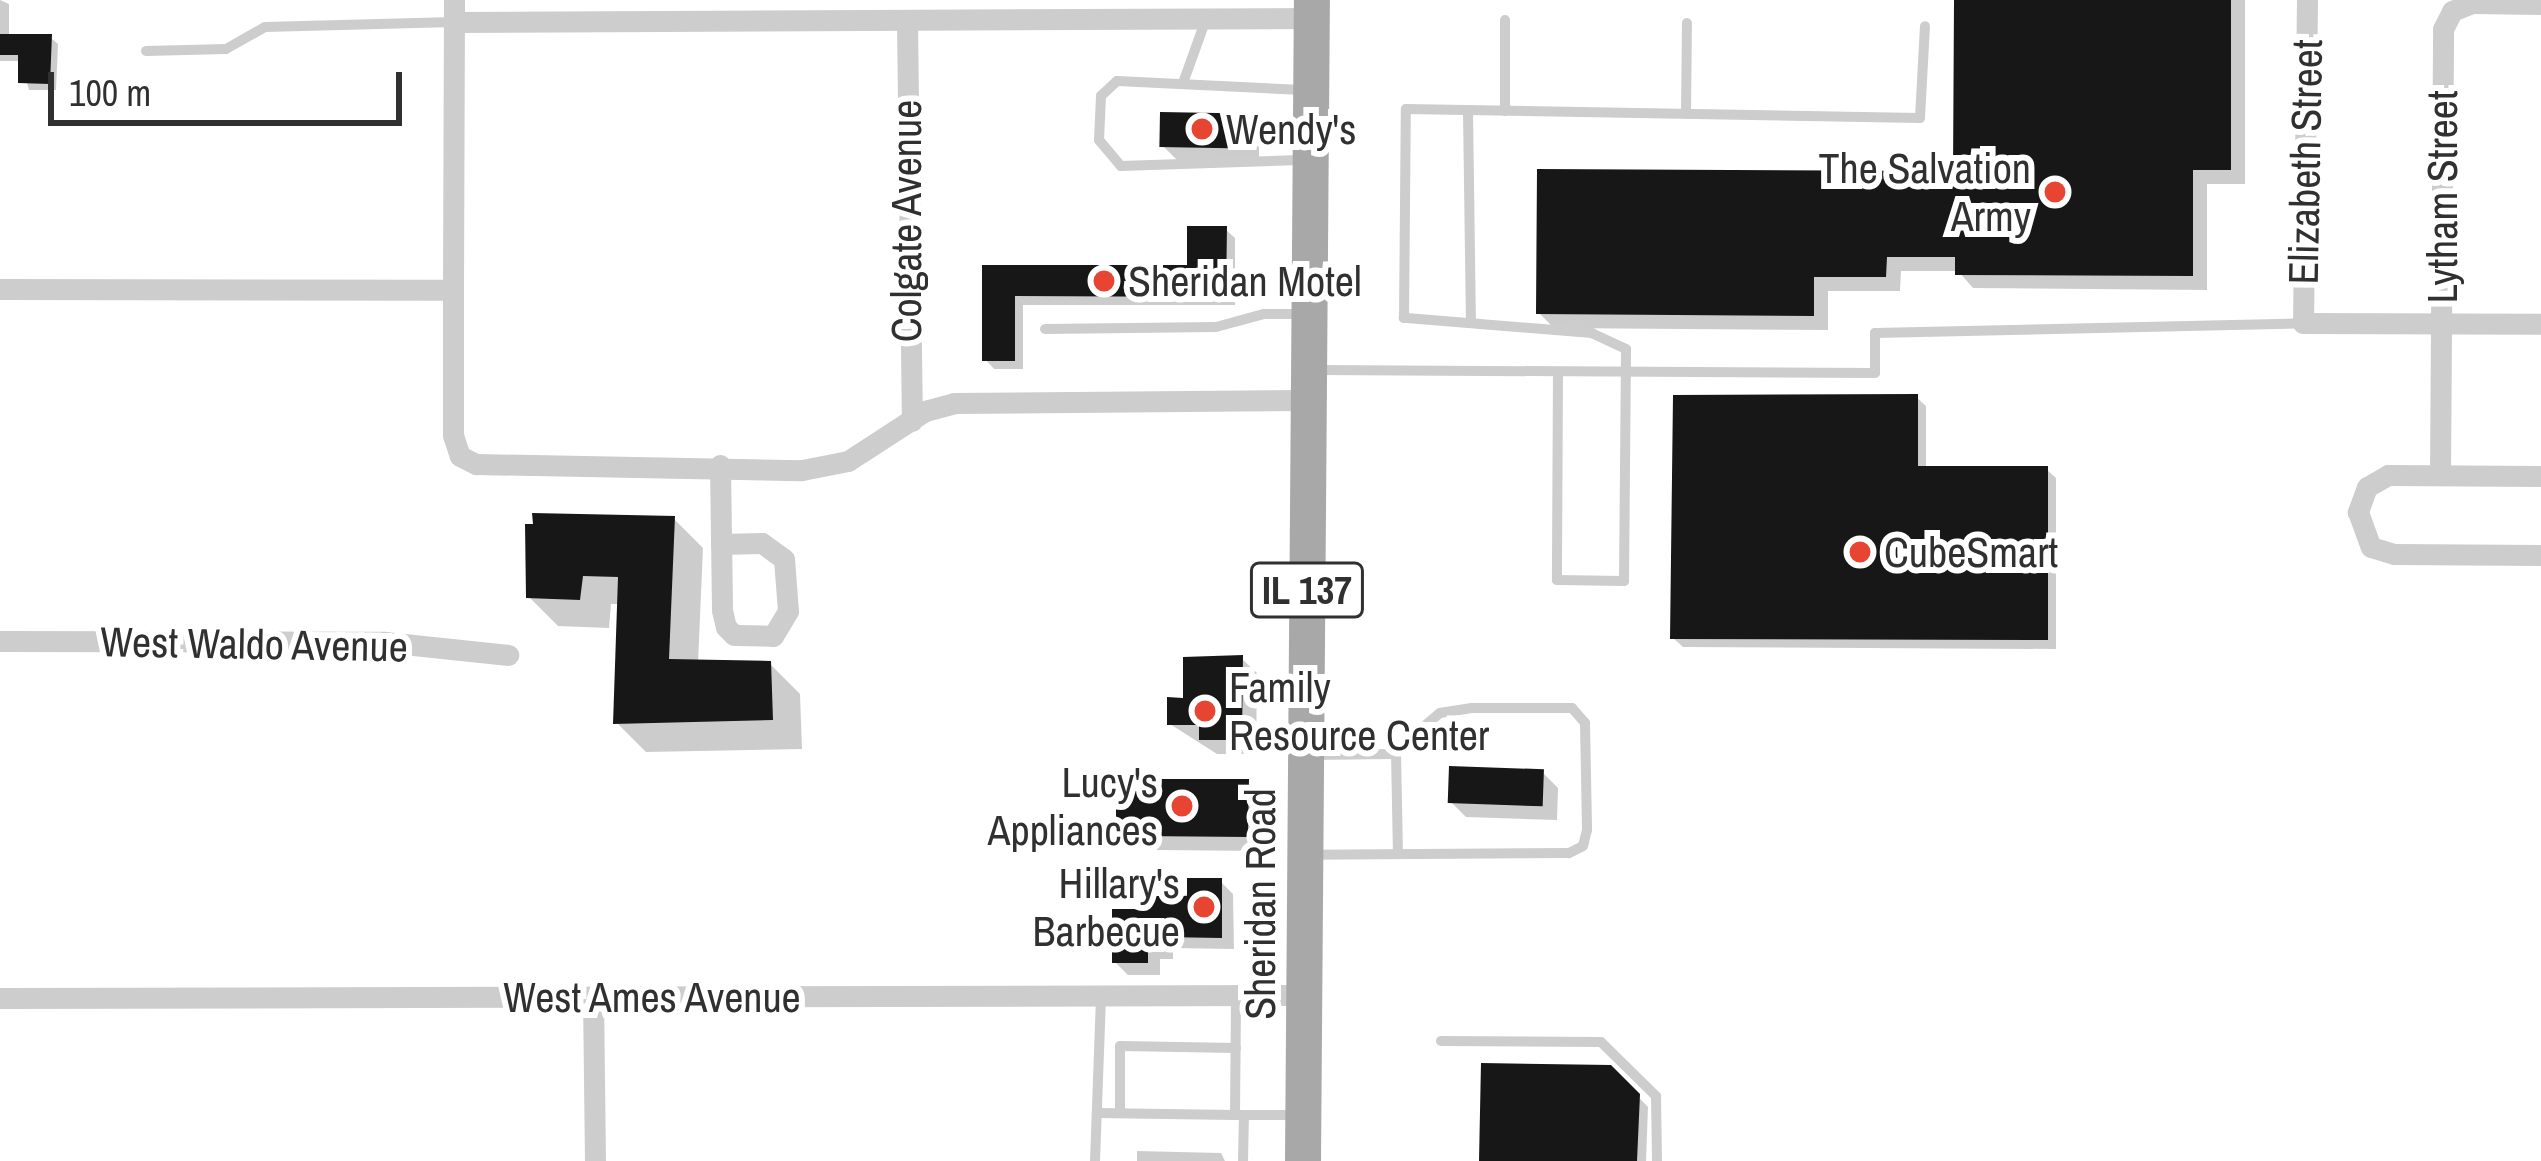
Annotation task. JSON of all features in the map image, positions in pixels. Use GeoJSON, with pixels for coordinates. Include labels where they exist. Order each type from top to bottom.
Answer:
{"type":"FeatureCollection","features":[{"type":"Feature","properties":{"kind":"main road","name":"Sheridan Road"},"geometry":{"type":"LineString","coordinates":[[1303,1161],[1312,9]]}},
{"type":"Feature","properties":{"kind":"street","name":"Elizabeth Street"},"geometry":{"type":"LineString","coordinates":[[2303,323],[2307,0]]}},
{"type":"Feature","properties":{"kind":"street","name":"Lytham Street"},"geometry":{"type":"LineString","coordinates":[[2440,475],[2443,29],[2452,10],[2472,3],[2541,4]]}},
{"type":"Feature","properties":{"kind":"street"},"geometry":{"type":"LineString","coordinates":[[1309,385],[954,403],[912,421],[848,460],[802,470],[476,464],[460,456],[453,435],[454,11],[908,21],[942,10],[1060,10],[1206,19],[1312,9]]}},
{"type":"Feature","properties":{"kind":"street","name":"Colgate Avenue"},"geometry":{"type":"LineString","coordinates":[[908,21],[912,421]]}},
{"type":"Feature","properties":{"kind":"street"},"geometry":{"type":"LineString","coordinates":[[0,289],[454,290]]}},
{"type":"Feature","properties":{"kind":"street"},"geometry":{"type":"LineString","coordinates":[[2303,323],[2541,324]]}},
{"type":"Feature","properties":{"kind":"street"},"geometry":{"type":"LineString","coordinates":[[720,465],[721,544],[726,627],[754,639],[773,636],[788,611],[784,559],[762,543],[721,544]]}},
{"type":"Feature","properties":{"kind":"street"},"geometry":{"type":"LineString","coordinates":[[2541,476],[2388,475],[2367,487],[2358,512],[2371,547],[2541,555]]}},
{"type":"Feature","properties":{"kind":"street","name":"West Waldo Avenue"},"geometry":{"type":"LineString","coordinates":[[0,641],[385,641],[508,655]]}},
{"type":"Feature","properties":{"kind":"street","name":"West Ames Avenue"},"geometry":{"type":"LineString","coordinates":[[0,998],[1305,995]]}},
{"type":"Feature","properties":{"kind":"street"},"geometry":{"type":"LineString","coordinates":[[593,997],[595,1161]]}},
{"type":"Feature","properties":{"kind":"lane"},"geometry":{"type":"LineString","coordinates":[[146,51],[226,49],[265,27],[454,11]]}},
{"type":"Feature","properties":{"kind":"lane"},"geometry":{"type":"LineString","coordinates":[[1184,83],[1206,19]]}},
{"type":"Feature","properties":{"kind":"lane"},"geometry":{"type":"LineString","coordinates":[[1504,111],[1505,20]]}},
{"type":"Feature","properties":{"kind":"lane"},"geometry":{"type":"LineString","coordinates":[[1686,114],[1687,23]]}},
{"type":"Feature","properties":{"kind":"lane"},"geometry":{"type":"LineString","coordinates":[[1558,372],[1557,580],[1624,581],[1626,350],[1592,333],[1403,318],[1406,110],[1920,118],[1925,26]]}},
{"type":"Feature","properties":{"kind":"lane"},"geometry":{"type":"LineString","coordinates":[[1311,91],[1117,81],[1101,96],[1099,140],[1107,158],[1120,166],[1311,160]]}},
{"type":"Feature","properties":{"kind":"lane"},"geometry":{"type":"LineString","coordinates":[[1468,111],[1471,322]]}},
{"type":"Feature","properties":{"kind":"lane"},"geometry":{"type":"LineString","coordinates":[[1045,329],[1216,327],[1264,314],[1310,314]]}},
{"type":"Feature","properties":{"kind":"lane"},"geometry":{"type":"LineString","coordinates":[[1309,385],[1558,372],[1875,373],[1875,333],[2303,323]]}},
{"type":"Feature","properties":{"kind":"lane"},"geometry":{"type":"LineString","coordinates":[[1305,856],[1539,856],[1582,846],[1585,723],[1572,708],[1456,711],[1440,713],[1396,752],[1306,755]]}},
{"type":"Feature","properties":{"kind":"lane"},"geometry":{"type":"LineString","coordinates":[[1396,752],[1398,854]]}},
{"type":"Feature","properties":{"kind":"lane"},"geometry":{"type":"LineString","coordinates":[[1236,995],[1243,1161]]}},
{"type":"Feature","properties":{"kind":"lane"},"geometry":{"type":"LineString","coordinates":[[1095,1161],[1101,996]]}},
{"type":"Feature","properties":{"kind":"lane"},"geometry":{"type":"LineString","coordinates":[[1441,1041],[1601,1042],[1656,1096],[1657,1161]]}},
{"type":"Feature","properties":{"kind":"lane"},"geometry":{"type":"LineString","coordinates":[[1120,1113],[1120,1046],[1236,1048]]}},
{"type":"Feature","properties":{"kind":"lane"},"geometry":{"type":"LineString","coordinates":[[1097,1112],[1304,1115]]}},
{"type":"Feature","properties":{"kind":"building"},"geometry":{"type":"Polygon","coordinates":[[[1954,0],[2231,0],[2231,170],[2193,170],[2193,276],[1955,275],[1955,257],[1887,257],[1886,277],[1814,277],[1814,316],[1536,314],[1537,169],[1953,171],[1954,0]]]}},
{"type":"Feature","properties":{"kind":"building"},"geometry":{"type":"Polygon","coordinates":[[[0,34],[52,34],[50,84],[18,83],[18,55],[0,55],[0,34]]]}},
{"type":"Feature","properties":{"kind":"building","name":"Wendy's"},"geometry":{"type":"Polygon","coordinates":[[[1160,112],[1245,113],[1244,148],[1159,147],[1160,112]]]}},
{"type":"Feature","properties":{"kind":"building","name":"Sheridan Motel"},"geometry":{"type":"Polygon","coordinates":[[[1187,226],[1227,226],[1226,297],[1015,296],[1015,361],[982,361],[982,265],[1187,265],[1187,226]]]}},
{"type":"Feature","properties":{"kind":"building","name":"CubeSmart"},"geometry":{"type":"Polygon","coordinates":[[[1918,394],[1918,466],[2048,466],[2048,640],[1670,639],[1673,395],[1918,394]]]}},
{"type":"Feature","properties":{"kind":"building"},"geometry":{"type":"Polygon","coordinates":[[[532,513],[675,516],[669,659],[771,661],[773,720],[613,724],[618,577],[583,576],[580,600],[526,598],[525,524],[533,524],[532,513]]]}},
{"type":"Feature","properties":{"kind":"building"},"geometry":{"type":"Polygon","coordinates":[[[1243,655],[1242,740],[1199,740],[1199,725],[1167,725],[1167,697],[1183,698],[1183,657],[1243,655]]]}},
{"type":"Feature","properties":{"kind":"building"},"geometry":{"type":"Polygon","coordinates":[[[1449,766],[1544,769],[1543,806],[1448,803],[1449,766]]]}},
{"type":"Feature","properties":{"kind":"building","name":"Lucy's Appliances"},"geometry":{"type":"Polygon","coordinates":[[[1142,779],[1249,779],[1248,837],[1139,836],[1139,820],[1116,820],[1116,791],[1141,791],[1142,779]]]}},
{"type":"Feature","properties":{"kind":"building"},"geometry":{"type":"Polygon","coordinates":[[[1187,878],[1222,878],[1222,938],[1162,937],[1162,947],[1148,947],[1148,963],[1112,963],[1112,909],[1140,909],[1140,896],[1187,896],[1187,878]]]}},
{"type":"Feature","properties":{"kind":"building"},"geometry":{"type":"Polygon","coordinates":[[[1481,1063],[1611,1065],[1640,1094],[1637,1161],[1479,1161],[1481,1063]]]}},
{"type":"Feature","properties":{"kind":"place","name":"Wendy's"},"geometry":{"type":"Point","coordinates":[1202,129]}},
{"type":"Feature","properties":{"kind":"place","name":"The Salvation Army"},"geometry":{"type":"Point","coordinates":[2055,192]}},
{"type":"Feature","properties":{"kind":"place","name":"Sheridan Motel"},"geometry":{"type":"Point","coordinates":[1104,281]}},
{"type":"Feature","properties":{"kind":"place","name":"CubeSmart"},"geometry":{"type":"Point","coordinates":[1860,552]}},
{"type":"Feature","properties":{"kind":"place","name":"Family Resource Center"},"geometry":{"type":"Point","coordinates":[1205,711]}},
{"type":"Feature","properties":{"kind":"place","name":"Lucy's Appliances"},"geometry":{"type":"Point","coordinates":[1182,806]}},
{"type":"Feature","properties":{"kind":"place","name":"Hillary's Barbecue"},"geometry":{"type":"Point","coordinates":[1204,907]}}]}
